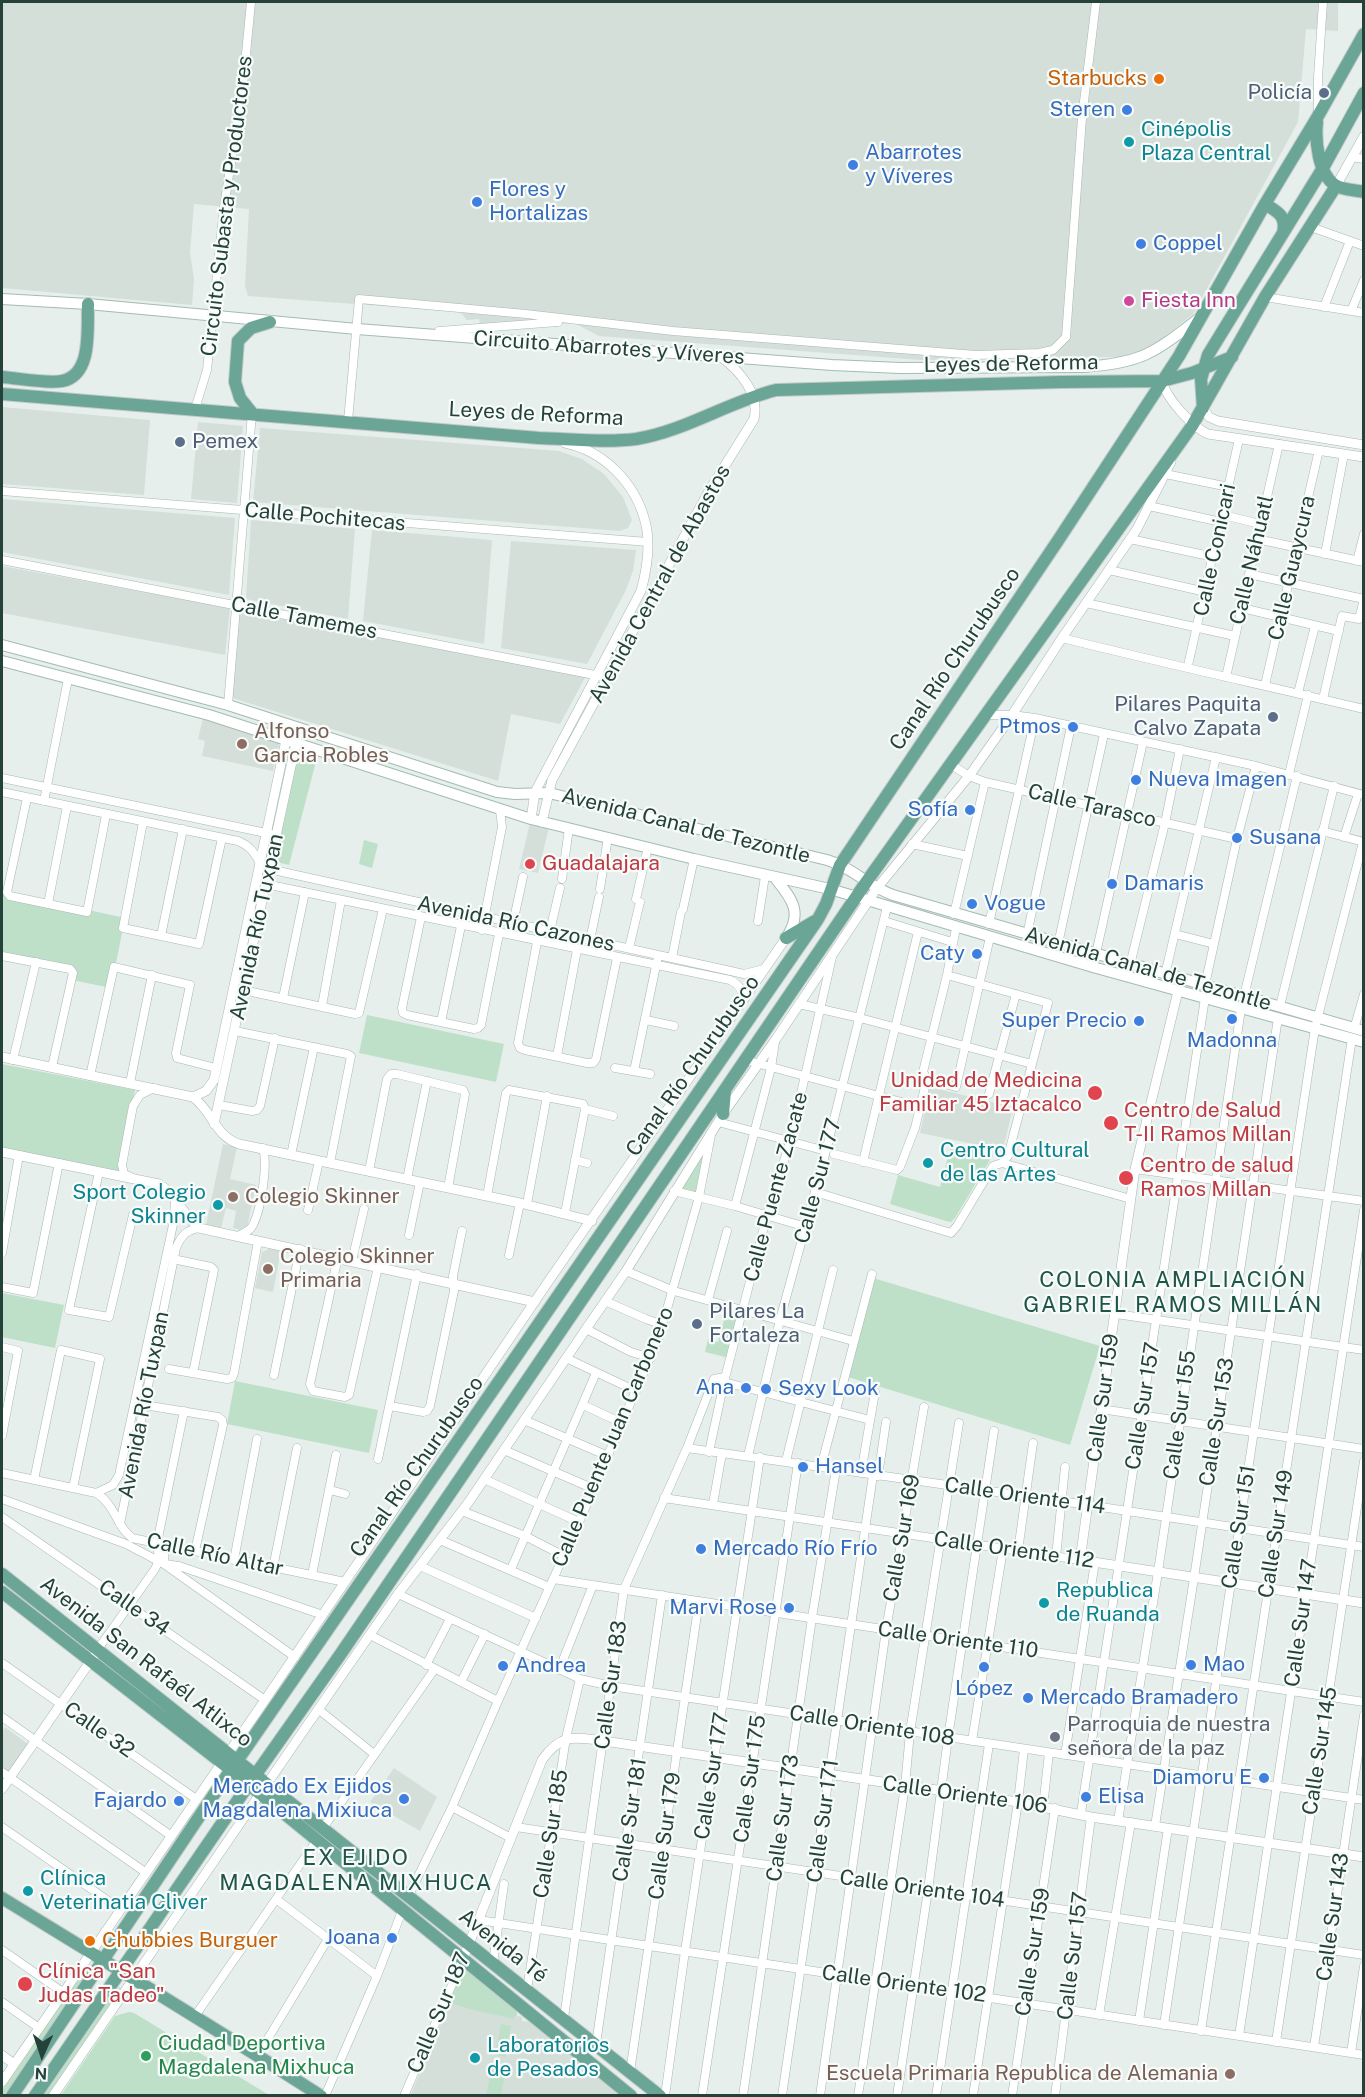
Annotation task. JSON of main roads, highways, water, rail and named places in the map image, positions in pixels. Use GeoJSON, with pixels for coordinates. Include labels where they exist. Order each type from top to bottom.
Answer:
{"type":"FeatureCollection","features":[{"type":"Feature","properties":{"kind":"main road","name":"Canal Río Churubusco"},"geometry":{"type":"LineString","coordinates":[[12,2096],[97,1954],[126,1924],[818,919],[840,865],[1059,539],[1203,316],[1226,270],[1364,34]]}},
{"type":"Feature","properties":{"kind":"main road"},"geometry":{"type":"LineString","coordinates":[[1203,408],[1201,390],[1203,369],[1211,349],[1323,168],[1364,93]]}},
{"type":"Feature","properties":{"kind":"main road"},"geometry":{"type":"LineString","coordinates":[[1318,116],[1317,144],[1323,168],[1336,186],[1364,192]]}},
{"type":"Feature","properties":{"kind":"main road","name":"Canal Río Churubusco"},"geometry":{"type":"LineString","coordinates":[[36,2096],[745,1060],[863,899],[950,764],[1194,424],[1265,297],[1336,186]]}},
{"type":"Feature","properties":{"kind":"main road"},"geometry":{"type":"LineString","coordinates":[[1265,204],[1283,216],[1285,224],[1283,234]]}},
{"type":"Feature","properties":{"kind":"main road","name":"Circuito Abarrotes y Víveres"},"geometry":{"type":"LineString","coordinates":[[2,299],[88,304],[357,329],[832,365],[900,368],[1111,365],[1135,360],[1151,353],[1203,316]]}},
{"type":"Feature","properties":{"kind":"main road"},"geometry":{"type":"LineString","coordinates":[[2,377],[61,381],[73,377],[81,369],[84,357],[88,304]]}},
{"type":"Feature","properties":{"kind":"main road"},"geometry":{"type":"LineString","coordinates":[[252,413],[240,398],[235,382],[238,341],[251,328],[270,322]]}},
{"type":"Feature","properties":{"kind":"main road","name":"Leyes de Reforma"},"geometry":{"type":"LineString","coordinates":[[2,394],[539,438],[635,439],[692,422],[752,396],[776,390],[1162,381],[1203,369],[1232,357]]}},
{"type":"Feature","properties":{"kind":"main road","name":"Avenida Canal de Tezontle"},"geometry":{"type":"LineString","coordinates":[[2,645],[228,705],[497,792],[549,793],[813,856],[840,865],[893,896],[1280,1006],[1316,1023]]}},
{"type":"Feature","properties":{"kind":"main road","name":"Avenida Canal de Tezontle"},"geometry":{"type":"LineString","coordinates":[[2,662],[209,716],[500,810],[694,859],[830,889],[956,928],[1242,1009],[1356,1033],[1364,1042]]}},
{"type":"Feature","properties":{"kind":"main road"},"geometry":{"type":"LineString","coordinates":[[272,736],[289,726]]}},
{"type":"Feature","properties":{"kind":"main road"},"geometry":{"type":"LineString","coordinates":[[770,877],[792,900],[794,906],[794,923],[786,938]]}},
{"type":"Feature","properties":{"kind":"main road"},"geometry":{"type":"LineString","coordinates":[[786,938],[818,919]]}},
{"type":"Feature","properties":{"kind":"main road"},"geometry":{"type":"LineString","coordinates":[[718,1122],[725,1090]]}},
{"type":"Feature","properties":{"kind":"main road","name":"Avenida San Rafaél Atlixco"},"geometry":{"type":"LineString","coordinates":[[2,1574],[221,1762],[235,1765],[253,1779],[267,1782]]}},
{"type":"Feature","properties":{"kind":"main road","name":"Avenida San Rafaél Atlixco"},"geometry":{"type":"LineString","coordinates":[[2,1592],[229,1751],[235,1765]]}},
{"type":"Feature","properties":{"kind":"main road","name":"Avenida San Rafaél Atlixco"},"geometry":{"type":"LineString","coordinates":[[253,1779],[259,1793]]}},
{"type":"Feature","properties":{"kind":"main road","name":"Avenida Té"},"geometry":{"type":"LineString","coordinates":[[267,1782],[408,1897],[660,2096]]}},
{"type":"Feature","properties":{"kind":"main road","name":"Avenida Té"},"geometry":{"type":"LineString","coordinates":[[259,1793],[631,2096]]}},
{"type":"Feature","properties":{"kind":"main road"},"geometry":{"type":"LineString","coordinates":[[2,1898],[97,1954],[132,1979],[321,2096]]}},
{"type":"Feature","properties":{"kind":"place","name":"Starbucks"},"geometry":{"type":"Point","coordinates":[1159,79]}},
{"type":"Feature","properties":{"kind":"place","name":"Policía"},"geometry":{"type":"Point","coordinates":[1324,93]}},
{"type":"Feature","properties":{"kind":"place","name":"Steren"},"geometry":{"type":"Point","coordinates":[1127,110]}},
{"type":"Feature","properties":{"kind":"place","name":"Cinépolis Plaza Central"},"geometry":{"type":"Point","coordinates":[1129,142]}},
{"type":"Feature","properties":{"kind":"place","name":"Abarrotes y Víveres"},"geometry":{"type":"Point","coordinates":[853,165]}},
{"type":"Feature","properties":{"kind":"place","name":"Flores y Hortalizas"},"geometry":{"type":"Point","coordinates":[477,202]}},
{"type":"Feature","properties":{"kind":"place","name":"Coppel"},"geometry":{"type":"Point","coordinates":[1141,244]}},
{"type":"Feature","properties":{"kind":"place","name":"Fiesta Inn"},"geometry":{"type":"Point","coordinates":[1129,301]}},
{"type":"Feature","properties":{"kind":"place","name":"Pemex"},"geometry":{"type":"Point","coordinates":[180,442]}},
{"type":"Feature","properties":{"kind":"place","name":"Pilares Paquita Calvo Zapata"},"geometry":{"type":"Point","coordinates":[1273,717]}},
{"type":"Feature","properties":{"kind":"place","name":"Ptmos"},"geometry":{"type":"Point","coordinates":[1073,727]}},
{"type":"Feature","properties":{"kind":"place","name":"Alfonso Garcia Robles"},"geometry":{"type":"Point","coordinates":[242,744]}},
{"type":"Feature","properties":{"kind":"place","name":"Nueva Imagen"},"geometry":{"type":"Point","coordinates":[1136,780]}},
{"type":"Feature","properties":{"kind":"place","name":"Sofía"},"geometry":{"type":"Point","coordinates":[970,810]}},
{"type":"Feature","properties":{"kind":"place","name":"Susana"},"geometry":{"type":"Point","coordinates":[1237,838]}},
{"type":"Feature","properties":{"kind":"place","name":"Guadalajara"},"geometry":{"type":"Point","coordinates":[530,864]}},
{"type":"Feature","properties":{"kind":"place","name":"Damaris"},"geometry":{"type":"Point","coordinates":[1112,884]}},
{"type":"Feature","properties":{"kind":"place","name":"Vogue"},"geometry":{"type":"Point","coordinates":[972,904]}},
{"type":"Feature","properties":{"kind":"place","name":"Caty"},"geometry":{"type":"Point","coordinates":[977,954]}},
{"type":"Feature","properties":{"kind":"place","name":"Madonna"},"geometry":{"type":"Point","coordinates":[1232,1019]}},
{"type":"Feature","properties":{"kind":"place","name":"Super Precio"},"geometry":{"type":"Point","coordinates":[1139,1021]}},
{"type":"Feature","properties":{"kind":"place","name":"Unidad de Medicina Familiar 45 Iztacalco"},"geometry":{"type":"Point","coordinates":[1095,1093]}},
{"type":"Feature","properties":{"kind":"place","name":"Centro de Salud T-II Ramos Millan"},"geometry":{"type":"Point","coordinates":[1111,1123]}},
{"type":"Feature","properties":{"kind":"place","name":"Centro Cultural de las Artes"},"geometry":{"type":"Point","coordinates":[928,1163]}},
{"type":"Feature","properties":{"kind":"place","name":"Centro de salud Ramos Millan"},"geometry":{"type":"Point","coordinates":[1126,1178]}},
{"type":"Feature","properties":{"kind":"place","name":"Colegio Skinner"},"geometry":{"type":"Point","coordinates":[233,1197]}},
{"type":"Feature","properties":{"kind":"place","name":"Sport Colegio Skinner"},"geometry":{"type":"Point","coordinates":[218,1205]}},
{"type":"Feature","properties":{"kind":"place","name":"Colegio Skinner Primaria"},"geometry":{"type":"Point","coordinates":[268,1269]}},
{"type":"Feature","properties":{"kind":"place","name":"Pilares La Fortaleza"},"geometry":{"type":"Point","coordinates":[697,1324]}},
{"type":"Feature","properties":{"kind":"place","name":"Ana"},"geometry":{"type":"Point","coordinates":[746,1388]}},
{"type":"Feature","properties":{"kind":"place","name":"Sexy Look"},"geometry":{"type":"Point","coordinates":[766,1389]}},
{"type":"Feature","properties":{"kind":"place","name":"Hansel"},"geometry":{"type":"Point","coordinates":[803,1467]}},
{"type":"Feature","properties":{"kind":"place","name":"Mercado Río Frío"},"geometry":{"type":"Point","coordinates":[701,1549]}},
{"type":"Feature","properties":{"kind":"place","name":"Republica de Ruanda"},"geometry":{"type":"Point","coordinates":[1044,1603]}},
{"type":"Feature","properties":{"kind":"place","name":"Marvi Rose"},"geometry":{"type":"Point","coordinates":[789,1608]}},
{"type":"Feature","properties":{"kind":"place","name":"Mao"},"geometry":{"type":"Point","coordinates":[1191,1665]}},
{"type":"Feature","properties":{"kind":"place","name":"Andrea"},"geometry":{"type":"Point","coordinates":[503,1666]}},
{"type":"Feature","properties":{"kind":"place","name":"López"},"geometry":{"type":"Point","coordinates":[984,1667]}},
{"type":"Feature","properties":{"kind":"place","name":"Mercado Bramadero"},"geometry":{"type":"Point","coordinates":[1028,1698]}},
{"type":"Feature","properties":{"kind":"place","name":"Parroquia de nuestra señora de la paz"},"geometry":{"type":"Point","coordinates":[1055,1737]}},
{"type":"Feature","properties":{"kind":"place","name":"Diamoru E"},"geometry":{"type":"Point","coordinates":[1264,1778]}},
{"type":"Feature","properties":{"kind":"place","name":"Elisa"},"geometry":{"type":"Point","coordinates":[1086,1797]}},
{"type":"Feature","properties":{"kind":"place","name":"Mercado Ex Ejidos Magdalena Mixiuca"},"geometry":{"type":"Point","coordinates":[404,1799]}},
{"type":"Feature","properties":{"kind":"place","name":"Fajardo"},"geometry":{"type":"Point","coordinates":[179,1801]}},
{"type":"Feature","properties":{"kind":"place","name":"Clínica Veterinatia Cliver"},"geometry":{"type":"Point","coordinates":[28,1891]}},
{"type":"Feature","properties":{"kind":"place","name":"Joana"},"geometry":{"type":"Point","coordinates":[392,1938]}},
{"type":"Feature","properties":{"kind":"place","name":"Chubbies Burguer"},"geometry":{"type":"Point","coordinates":[90,1941]}},
{"type":"Feature","properties":{"kind":"place","name":"Clínica \"San Judas Tadeo\""},"geometry":{"type":"Point","coordinates":[25,1984]}},
{"type":"Feature","properties":{"kind":"place","name":"Ciudad Deportiva Magdalena Mixhuca"},"geometry":{"type":"Point","coordinates":[146,2056]}},
{"type":"Feature","properties":{"kind":"place","name":"Laboratorios de Pesados"},"geometry":{"type":"Point","coordinates":[475,2058]}},
{"type":"Feature","properties":{"kind":"place","name":"Escuela Primaria Republica de Alemania"},"geometry":{"type":"Point","coordinates":[1230,2074]}},
{"type":"Feature","properties":{"kind":"district","name":"COLONIA AMPLIACIÓN GABRIEL RAMOS MILLÁN"},"geometry":{"type":"Point","coordinates":[1173,1292]}},
{"type":"Feature","properties":{"kind":"district","name":"EX EJIDO MAGDALENA MIXHUCA"},"geometry":{"type":"Point","coordinates":[356,1871]}}]}
